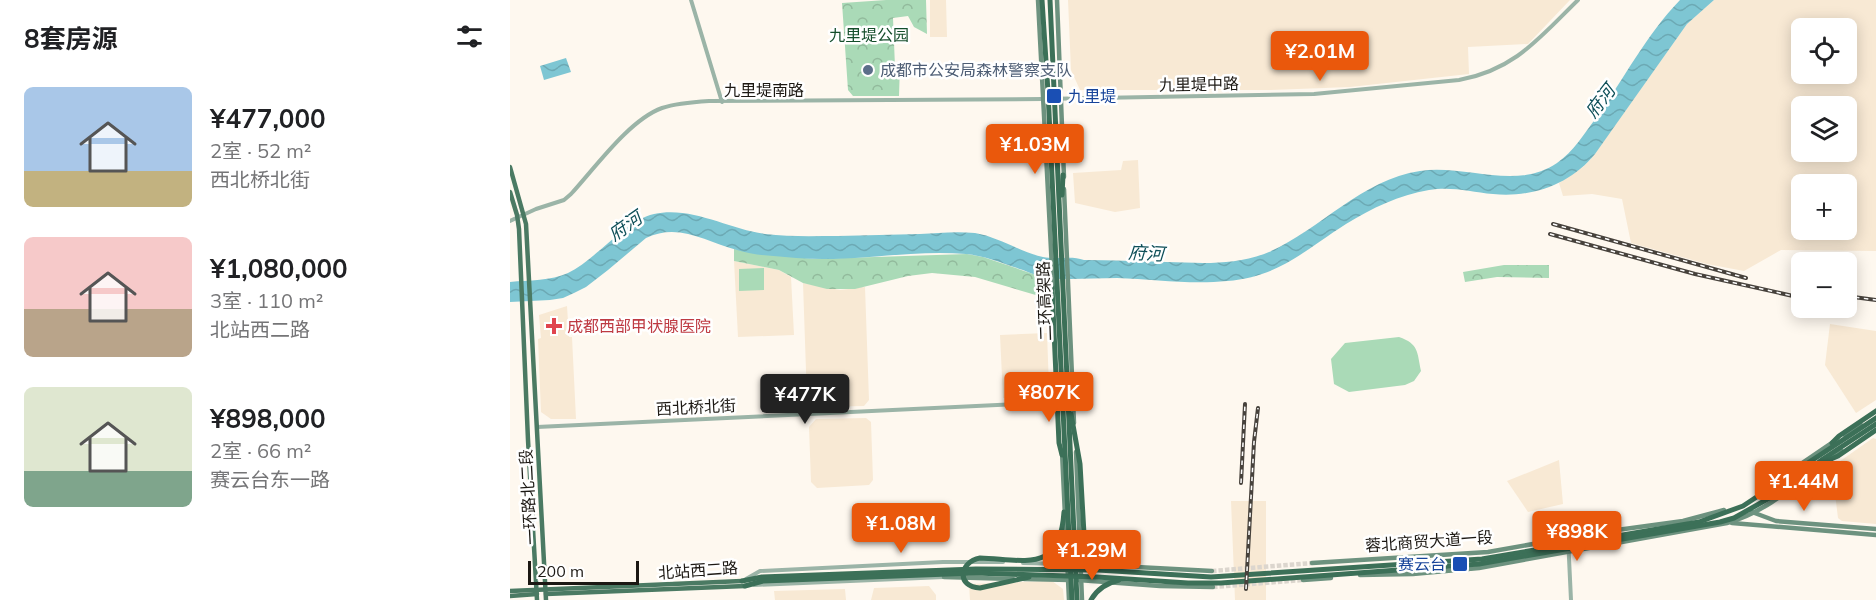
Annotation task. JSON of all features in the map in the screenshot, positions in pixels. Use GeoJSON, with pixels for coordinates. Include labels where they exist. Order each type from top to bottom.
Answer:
{"type":"FeatureCollection","features":[{"type":"Feature","properties":{"kind":"highway","name":"二环高架路"},"geometry":{"type":"LineString","coordinates":[[1042,0],[1049,104],[1070,600]]}},
{"type":"Feature","properties":{"kind":"highway","name":"二环高架路"},"geometry":{"type":"LineString","coordinates":[[1050,0],[1077,600]]}},
{"type":"Feature","properties":{"kind":"highway"},"geometry":{"type":"LineString","coordinates":[[1064,174],[1068,395],[1080,465],[1084,534],[1087,548],[1099,565],[1126,575]]}},
{"type":"Feature","properties":{"kind":"highway"},"geometry":{"type":"LineString","coordinates":[[1052,284],[1059,443],[1066,479]]}},
{"type":"Feature","properties":{"kind":"highway"},"geometry":{"type":"LineString","coordinates":[[1832,443],[1839,436],[1874,415]]}},
{"type":"Feature","properties":{"kind":"highway"},"geometry":{"type":"LineString","coordinates":[[1681,527],[1714,518],[1743,506],[1874,415]]}},
{"type":"Feature","properties":{"kind":"highway"},"geometry":{"type":"LineString","coordinates":[[1567,551],[1734,518],[1773,496],[1823,459],[1876,427]]}},
{"type":"Feature","properties":{"kind":"highway"},"geometry":{"type":"LineString","coordinates":[[1824,462],[1858,443],[1876,427]]}},
{"type":"Feature","properties":{"kind":"highway"},"geometry":{"type":"LineString","coordinates":[[1038,575],[980,588],[967,585],[963,577],[967,563],[973,559],[1029,560],[1049,555],[1061,537],[1066,486]]}},
{"type":"Feature","properties":{"kind":"highway","name":"蓉北商贸大道一段"},"geometry":{"type":"LineString","coordinates":[[1126,575],[1211,577],[1482,559],[1681,527]]}},
{"type":"Feature","properties":{"kind":"highway","name":"蓉北商贸大道一段"},"geometry":{"type":"LineString","coordinates":[[1126,575],[1188,584],[1247,582],[1479,564],[1567,551]]}},
{"type":"Feature","properties":{"kind":"highway"},"geometry":{"type":"LineString","coordinates":[[743,583],[976,569],[1098,570],[1126,575]]}},
{"type":"Feature","properties":{"kind":"highway"},"geometry":{"type":"LineString","coordinates":[[822,577],[975,573],[1126,575]]}},
{"type":"Feature","properties":{"kind":"highway"},"geometry":{"type":"LineString","coordinates":[[1090,600],[1098,590],[1126,575]]}},
{"type":"Feature","properties":{"kind":"main road"},"geometry":{"type":"LineString","coordinates":[[1038,0],[1070,600]]}},
{"type":"Feature","properties":{"kind":"main road"},"geometry":{"type":"LineString","coordinates":[[1057,0],[1082,600]]}},
{"type":"Feature","properties":{"kind":"main road","name":"一环路北二段"},"geometry":{"type":"LineString","coordinates":[[510,167],[525,214],[546,595]]}},
{"type":"Feature","properties":{"kind":"main road","name":"一环路北二段"},"geometry":{"type":"LineString","coordinates":[[510,192],[517,217],[537,595]]}},
{"type":"Feature","properties":{"kind":"main road","name":"蓉北商贸大道一段"},"geometry":{"type":"LineString","coordinates":[[1303,580],[1479,568],[1727,523],[1778,498],[1824,462],[1876,427]]}},
{"type":"Feature","properties":{"kind":"main road","name":"蓉北商贸大道一段"},"geometry":{"type":"LineString","coordinates":[[1312,563],[1472,554],[1568,537],[1683,521],[1741,506],[1832,443]]}},
{"type":"Feature","properties":{"kind":"main road"},"geometry":{"type":"LineString","coordinates":[[1731,508],[1753,512],[1776,521],[1876,529]]}},
{"type":"Feature","properties":{"kind":"main road"},"geometry":{"type":"LineString","coordinates":[[1727,523],[1876,535]]}},
{"type":"Feature","properties":{"kind":"main road"},"geometry":{"type":"LineString","coordinates":[[1067,564],[1212,571]]}},
{"type":"Feature","properties":{"kind":"main road","name":"北站西二路"},"geometry":{"type":"LineString","coordinates":[[944,578],[1068,580],[1213,587]]}},
{"type":"Feature","properties":{"kind":"main road","name":"北站西二路"},"geometry":{"type":"LineString","coordinates":[[537,595],[743,583]]}},
{"type":"Feature","properties":{"kind":"main road"},"geometry":{"type":"LineString","coordinates":[[510,591],[537,595]]}},
{"type":"Feature","properties":{"kind":"main road"},"geometry":{"type":"LineString","coordinates":[[510,596],[537,595]]}},
{"type":"Feature","properties":{"kind":"street"},"geometry":{"type":"LineString","coordinates":[[691,0],[722,102]]}},
{"type":"Feature","properties":{"kind":"street","name":"九里堤中路"},"geometry":{"type":"LineString","coordinates":[[1043,99],[1314,94],[1472,78],[1515,59],[1578,0]]}},
{"type":"Feature","properties":{"kind":"street","name":"九里堤南路"},"geometry":{"type":"LineString","coordinates":[[510,221],[536,209],[554,204],[572,194],[625,134],[649,115],[662,108],[675,105],[709,101],[1043,99]]}},
{"type":"Feature","properties":{"kind":"street","name":"西北桥北街"},"geometry":{"type":"LineString","coordinates":[[536,427],[1074,401]]}},
{"type":"Feature","properties":{"kind":"street"},"geometry":{"type":"LineString","coordinates":[[1568,537],[1571,600]]}},
{"type":"Feature","properties":{"kind":"street","name":"北站西二路"},"geometry":{"type":"LineString","coordinates":[[743,583],[760,571],[981,561],[1067,564]]}},
{"type":"Feature","properties":{"kind":"street","name":"北站西二路"},"geometry":{"type":"LineString","coordinates":[[743,583],[944,578]]}},
{"type":"Feature","properties":{"kind":"shaded area"},"geometry":{"type":"Polygon","coordinates":[[[930,0],[946,0],[947,37],[930,37],[930,0]]]}},
{"type":"Feature","properties":{"kind":"shaded area"},"geometry":{"type":"Polygon","coordinates":[[[1068,0],[1570,0],[1528,44],[1468,47],[1469,74],[1350,87],[1271,90],[1080,90],[1071,70],[1068,0]]]}},
{"type":"Feature","properties":{"kind":"shaded area"},"geometry":{"type":"Polygon","coordinates":[[[1714,0],[1876,0],[1876,251],[1781,250],[1744,271],[1707,264],[1631,243],[1622,199],[1592,194],[1563,196],[1559,183],[1591,159],[1687,24],[1714,0]]]}},
{"type":"Feature","properties":{"kind":"shaded area"},"geometry":{"type":"Polygon","coordinates":[[[1138,160],[1140,208],[1115,212],[1075,203],[1073,173],[1121,170],[1123,161],[1138,160]]]}},
{"type":"Feature","properties":{"kind":"shaded area"},"geometry":{"type":"Polygon","coordinates":[[[734,261],[779,270],[791,277],[794,335],[738,337],[734,261]]]}},
{"type":"Feature","properties":{"kind":"shaded area"},"geometry":{"type":"Polygon","coordinates":[[[803,283],[840,290],[865,287],[869,400],[864,406],[815,407],[807,400],[803,283]]]}},
{"type":"Feature","properties":{"kind":"shaded area"},"geometry":{"type":"Polygon","coordinates":[[[567,306],[569,337],[572,337],[576,419],[551,419],[541,412],[539,315],[567,306]]]}},
{"type":"Feature","properties":{"kind":"shaded area"},"geometry":{"type":"Polygon","coordinates":[[[1830,324],[1876,331],[1876,400],[1856,413],[1825,365],[1830,324]]]}},
{"type":"Feature","properties":{"kind":"shaded area"},"geometry":{"type":"Polygon","coordinates":[[[1047,333],[1049,387],[1040,398],[1003,398],[1000,335],[1047,333]]]}},
{"type":"Feature","properties":{"kind":"shaded area"},"geometry":{"type":"Polygon","coordinates":[[[866,418],[871,422],[873,480],[869,485],[817,488],[811,482],[809,427],[816,419],[866,418]]]}},
{"type":"Feature","properties":{"kind":"shaded area"},"geometry":{"type":"Polygon","coordinates":[[[1873,438],[1876,439],[1876,524],[1842,521],[1838,518],[1832,470],[1836,464],[1873,438]]]}},
{"type":"Feature","properties":{"kind":"shaded area"},"geometry":{"type":"Polygon","coordinates":[[[1559,460],[1563,504],[1528,512],[1507,481],[1559,460]]]}},
{"type":"Feature","properties":{"kind":"shaded area"},"geometry":{"type":"Polygon","coordinates":[[[1231,501],[1266,501],[1266,600],[1235,600],[1231,501]]]}},
{"type":"Feature","properties":{"kind":"shaded area"},"geometry":{"type":"Polygon","coordinates":[[[1052,581],[1063,589],[1064,600],[970,600],[969,584],[1052,581]]]}},
{"type":"Feature","properties":{"kind":"shaded area"},"geometry":{"type":"Polygon","coordinates":[[[929,586],[936,595],[936,600],[871,600],[874,588],[929,586]]]}},
{"type":"Feature","properties":{"kind":"shaded area"},"geometry":{"type":"Polygon","coordinates":[[[845,589],[846,600],[775,600],[774,591],[845,589]]]}},
{"type":"Feature","properties":{"kind":"green space","name":"九里堤公园"},"geometry":{"type":"Polygon","coordinates":[[[926,0],[927,34],[914,27],[908,16],[893,18],[895,67],[900,65],[899,96],[853,96],[848,90],[842,3],[926,0]]]}},
{"type":"Feature","properties":{"kind":"green space"},"geometry":{"type":"Polygon","coordinates":[[[734,249],[813,259],[967,254],[983,257],[1045,278],[1046,298],[975,277],[932,273],[908,276],[855,289],[827,289],[803,283],[779,270],[734,261],[734,249]]]}},
{"type":"Feature","properties":{"kind":"green space"},"geometry":{"type":"Polygon","coordinates":[[[1504,265],[1549,265],[1549,278],[1497,277],[1465,282],[1463,272],[1504,265]]]}},
{"type":"Feature","properties":{"kind":"green space"},"geometry":{"type":"Polygon","coordinates":[[[764,268],[764,290],[739,291],[739,269],[764,268]]]}},
{"type":"Feature","properties":{"kind":"green space"},"geometry":{"type":"Polygon","coordinates":[[[1399,337],[1414,346],[1418,354],[1421,371],[1414,381],[1405,385],[1349,392],[1334,384],[1331,359],[1345,343],[1399,337]]]}},
{"type":"Feature","properties":{"kind":"water"},"geometry":{"type":"Polygon","coordinates":[[[1680,0],[1714,0],[1687,24],[1595,154],[1562,181],[1550,187],[1522,194],[1508,195],[1445,189],[1407,195],[1356,218],[1291,261],[1262,274],[1227,281],[1200,282],[1117,278],[1047,278],[981,256],[966,254],[924,253],[839,259],[766,256],[726,247],[692,235],[670,232],[646,238],[586,287],[563,298],[510,302],[510,282],[547,279],[568,273],[579,267],[632,224],[654,214],[668,212],[696,215],[751,231],[783,236],[975,233],[1048,258],[1205,263],[1243,260],[1269,252],[1288,242],[1360,195],[1399,176],[1437,170],[1490,175],[1525,175],[1541,171],[1557,163],[1583,136],[1646,42],[1680,0]]]}},
{"type":"Feature","properties":{"kind":"water"},"geometry":{"type":"Polygon","coordinates":[[[566,58],[571,72],[544,80],[540,66],[566,58]]]}},
{"type":"Feature","properties":{"kind":"tunnel"},"geometry":{"type":"LineString","coordinates":[[1212,571],[1312,563]]}},
{"type":"Feature","properties":{"kind":"tunnel"},"geometry":{"type":"LineString","coordinates":[[1213,587],[1303,580]]}},
{"type":"Feature","properties":{"kind":"railway"},"geometry":{"type":"LineString","coordinates":[[1553,224],[1746,278]]}},
{"type":"Feature","properties":{"kind":"railway"},"geometry":{"type":"LineString","coordinates":[[1550,234],[1695,274],[1791,296]]}},
{"type":"Feature","properties":{"kind":"railway"},"geometry":{"type":"LineString","coordinates":[[1857,297],[1876,300]]}},
{"type":"Feature","properties":{"kind":"railway"},"geometry":{"type":"LineString","coordinates":[[1241,483],[1245,404]]}},
{"type":"Feature","properties":{"kind":"railway"},"geometry":{"type":"LineString","coordinates":[[1246,589],[1258,408]]}},
{"type":"Feature","properties":{"kind":"place","name":"成都市公安局森林警察支队"},"geometry":{"type":"Point","coordinates":[868,70]}},
{"type":"Feature","properties":{"kind":"place","name":"九里堤"},"geometry":{"type":"Point","coordinates":[1054,96]}},
{"type":"Feature","properties":{"kind":"place","name":"成都西部甲状腺医院"},"geometry":{"type":"Point","coordinates":[554,326]}},
{"type":"Feature","properties":{"kind":"place","name":"赛云台"},"geometry":{"type":"Point","coordinates":[1460,564]}},
{"type":"Feature","properties":{"kind":"water label","name":"府河"},"geometry":{"type":"Point","coordinates":[1600,101]}},
{"type":"Feature","properties":{"kind":"water label","name":"府河"},"geometry":{"type":"Point","coordinates":[625,226]}},
{"type":"Feature","properties":{"kind":"water label","name":"府河"},"geometry":{"type":"Point","coordinates":[1146,253]}}]}
